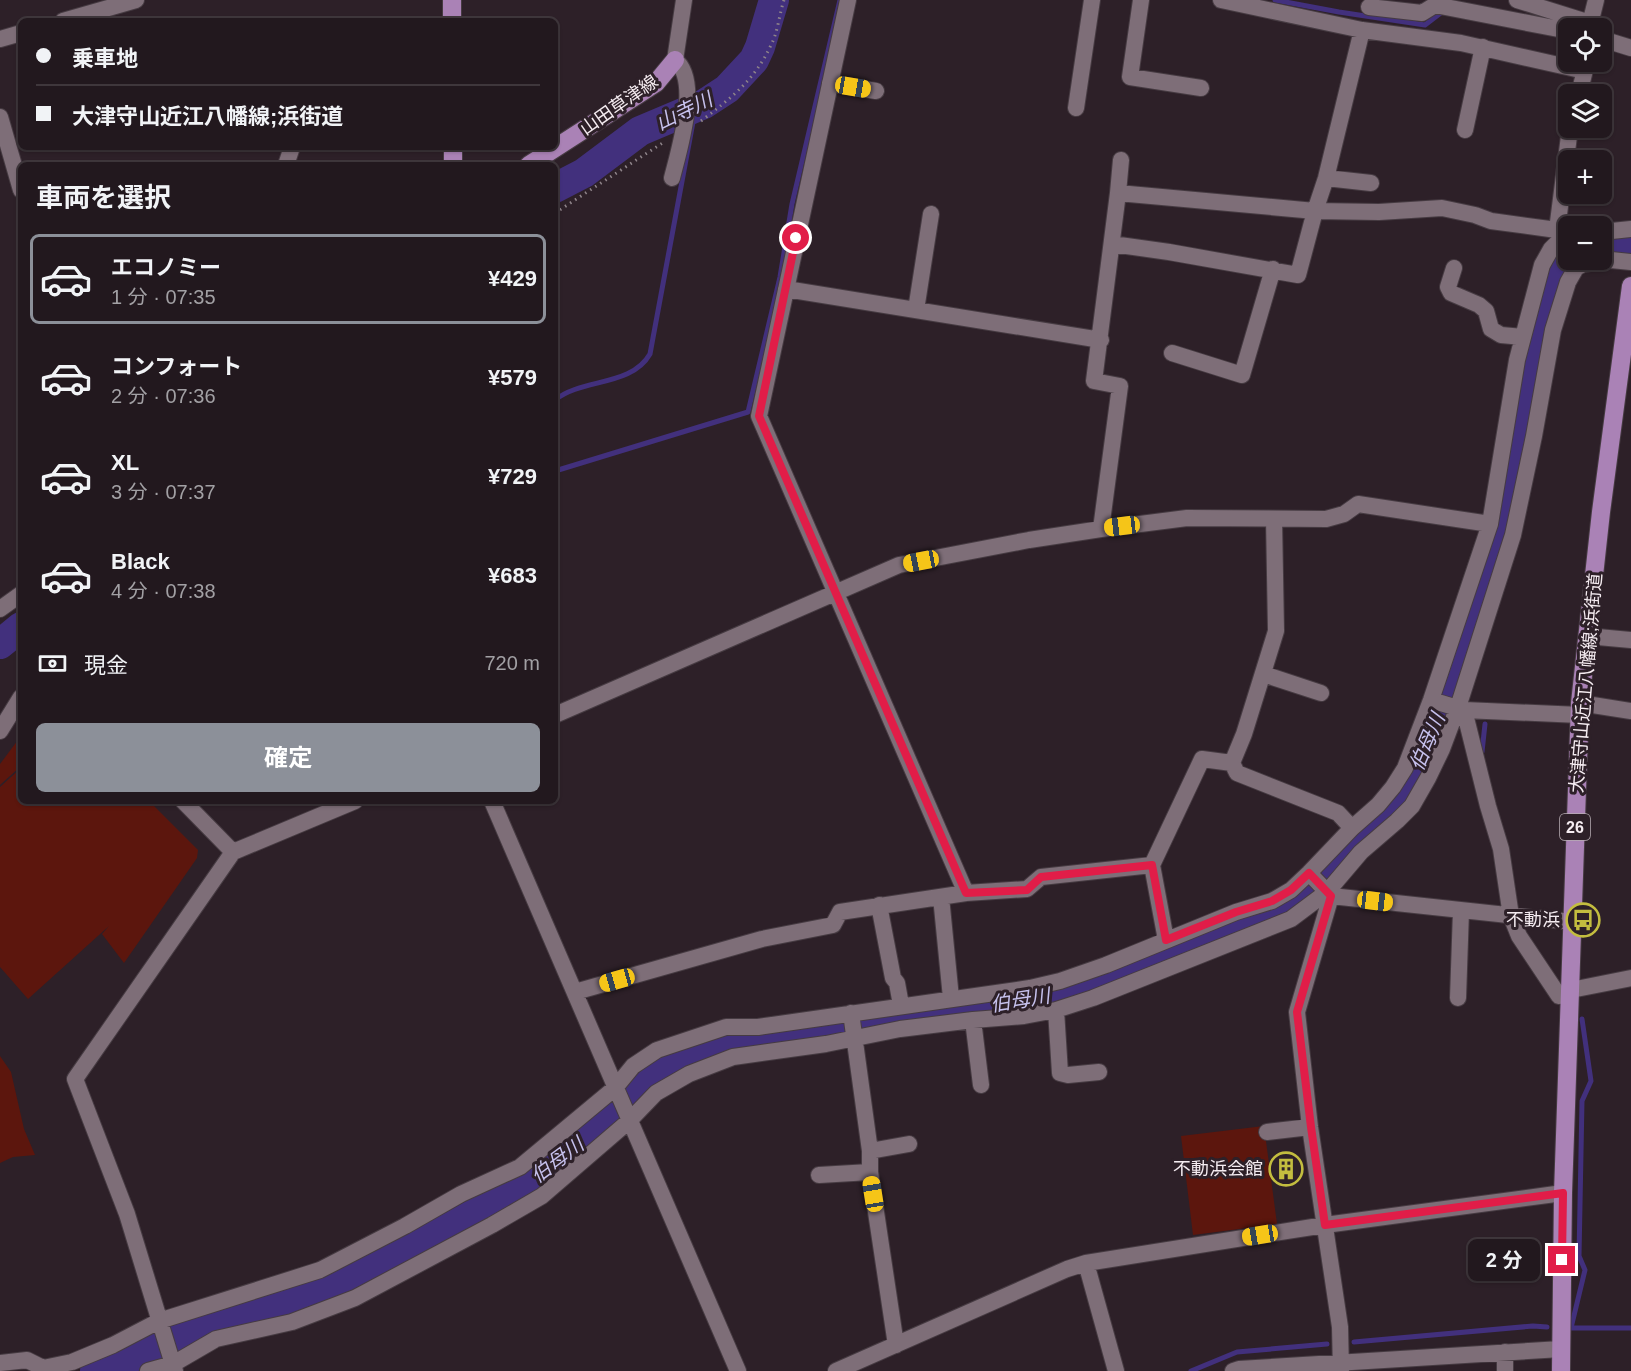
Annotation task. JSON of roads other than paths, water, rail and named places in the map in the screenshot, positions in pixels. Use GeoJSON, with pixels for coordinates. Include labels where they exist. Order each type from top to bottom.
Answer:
{"type":"FeatureCollection","features":[{"type":"Feature","properties":{"kind":"main road"},"geometry":{"type":"LineString","coordinates":[[452,0],[452,18]]}},
{"type":"Feature","properties":{"kind":"main road","name":"山田草津線"},"geometry":{"type":"LineString","coordinates":[[558,146],[656,83],[675,60]]}},
{"type":"Feature","properties":{"kind":"main road","name":"山田草津線"},"geometry":{"type":"LineString","coordinates":[[534,162],[552,150]]}},
{"type":"Feature","properties":{"kind":"main road","name":"大津守山近江八幡線;浜街道"},"geometry":{"type":"LineString","coordinates":[[1561,1371],[1565,993],[1572,922],[1580,709],[1601,512],[1631,286]]}},
{"type":"Feature","properties":{"kind":"street"},"geometry":{"type":"LineString","coordinates":[[73,18],[136,0]]}},
{"type":"Feature","properties":{"kind":"street"},"geometry":{"type":"LineString","coordinates":[[672,178],[685,123],[687,79],[681,65],[675,60],[684,0]]}},
{"type":"Feature","properties":{"kind":"street"},"geometry":{"type":"LineString","coordinates":[[848,0],[759,416],[966,893]]}},
{"type":"Feature","properties":{"kind":"street"},"geometry":{"type":"LineString","coordinates":[[1076,108],[1092,0]]}},
{"type":"Feature","properties":{"kind":"street"},"geometry":{"type":"LineString","coordinates":[[1141,0],[1130,77],[1201,88]]}},
{"type":"Feature","properties":{"kind":"street"},"geometry":{"type":"LineString","coordinates":[[1221,0],[1362,30],[1483,47],[1558,61]]}},
{"type":"Feature","properties":{"kind":"street"},"geometry":{"type":"LineString","coordinates":[[1517,0],[1568,18]]}},
{"type":"Feature","properties":{"kind":"street"},"geometry":{"type":"LineString","coordinates":[[1592,18],[1596,0]]}},
{"type":"Feature","properties":{"kind":"street"},"geometry":{"type":"LineString","coordinates":[[1369,7],[1422,13],[1435,2],[1558,30]]}},
{"type":"Feature","properties":{"kind":"street"},"geometry":{"type":"LineString","coordinates":[[1112,244],[1273,269],[1298,275],[1326,178],[1362,30]]}},
{"type":"Feature","properties":{"kind":"street"},"geometry":{"type":"LineString","coordinates":[[0,39],[18,34]]}},
{"type":"Feature","properties":{"kind":"street"},"geometry":{"type":"LineString","coordinates":[[1612,42],[1631,48]]}},
{"type":"Feature","properties":{"kind":"street"},"geometry":{"type":"LineString","coordinates":[[1465,130],[1483,47]]}},
{"type":"Feature","properties":{"kind":"street"},"geometry":{"type":"LineString","coordinates":[[830,83],[876,91]]}},
{"type":"Feature","properties":{"kind":"street"},"geometry":{"type":"LineString","coordinates":[[0,117],[18,180]]}},
{"type":"Feature","properties":{"kind":"street"},"geometry":{"type":"LineString","coordinates":[[1563,216],[1569,138]]}},
{"type":"Feature","properties":{"kind":"street"},"geometry":{"type":"LineString","coordinates":[[1101,529],[1120,386],[1094,381],[1101,340],[1121,160]]}},
{"type":"Feature","properties":{"kind":"street"},"geometry":{"type":"LineString","coordinates":[[1326,178],[1371,183]]}},
{"type":"Feature","properties":{"kind":"street"},"geometry":{"type":"LineString","coordinates":[[1118,192],[1315,211],[1379,212],[1442,208],[1558,235]]}},
{"type":"Feature","properties":{"kind":"street"},"geometry":{"type":"LineString","coordinates":[[916,310],[931,214]]}},
{"type":"Feature","properties":{"kind":"street"},"geometry":{"type":"LineString","coordinates":[[1612,231],[1631,229]]}},
{"type":"Feature","properties":{"kind":"street"},"geometry":{"type":"LineString","coordinates":[[0,1363],[27,1360],[43,1368],[72,1362],[113,1345],[159,1321],[320,1270],[461,1194],[520,1167],[617,1092],[633,1066],[657,1050],[685,1039],[726,1027],[758,1027],[1030,988],[1060,981],[1236,912],[1272,901],[1291,890],[1378,805],[1405,768],[1431,700],[1490,524],[1517,360],[1542,265],[1558,241]]}},
{"type":"Feature","properties":{"kind":"street"},"geometry":{"type":"LineString","coordinates":[[148,1371],[174,1367],[216,1339],[292,1322],[338,1305],[376,1287],[542,1196],[627,1116],[656,1093],[689,1074],[733,1057],[900,1029],[1024,1016],[1056,1010],[1093,998],[1292,918],[1329,894],[1360,852],[1412,806],[1461,709],[1513,536],[1553,330],[1568,282],[1576,268],[1583,264],[1611,260],[1631,262]]}},
{"type":"Feature","properties":{"kind":"street"},"geometry":{"type":"LineString","coordinates":[[1454,268],[1448,287],[1451,293],[1479,305],[1486,311],[1491,329],[1501,335],[1523,337]]}},
{"type":"Feature","properties":{"kind":"street"},"geometry":{"type":"LineString","coordinates":[[1172,353],[1242,375],[1273,269]]}},
{"type":"Feature","properties":{"kind":"street"},"geometry":{"type":"LineString","coordinates":[[786,289],[1101,340]]}},
{"type":"Feature","properties":{"kind":"street"},"geometry":{"type":"LineString","coordinates":[[558,714],[899,565],[1101,529],[1187,518],[1326,519],[1344,514],[1358,504],[1490,524]]}},
{"type":"Feature","properties":{"kind":"street"},"geometry":{"type":"LineString","coordinates":[[1274,519],[1276,631],[1244,734],[1232,763],[1237,773],[1338,813],[1352,828]]}},
{"type":"Feature","properties":{"kind":"street"},"geometry":{"type":"LineString","coordinates":[[0,609],[18,596]]}},
{"type":"Feature","properties":{"kind":"street"},"geometry":{"type":"LineString","coordinates":[[1587,636],[1631,640]]}},
{"type":"Feature","properties":{"kind":"street"},"geometry":{"type":"LineString","coordinates":[[1263,674],[1321,693]]}},
{"type":"Feature","properties":{"kind":"street"},"geometry":{"type":"LineString","coordinates":[[1431,700],[1461,709],[1631,711]]}},
{"type":"Feature","properties":{"kind":"street"},"geometry":{"type":"LineString","coordinates":[[0,731],[18,702]]}},
{"type":"Feature","properties":{"kind":"street"},"geometry":{"type":"LineString","coordinates":[[1461,709],[1501,849],[1511,916],[1518,936],[1565,993],[1631,978]]}},
{"type":"Feature","properties":{"kind":"street"},"geometry":{"type":"LineString","coordinates":[[1166,940],[1152,865],[1203,759],[1232,763]]}},
{"type":"Feature","properties":{"kind":"street"},"geometry":{"type":"LineString","coordinates":[[186,804],[233,852]]}},
{"type":"Feature","properties":{"kind":"street"},"geometry":{"type":"LineString","coordinates":[[174,1367],[127,1214],[75,1079],[233,852],[348,804]]}},
{"type":"Feature","properties":{"kind":"street"},"geometry":{"type":"LineString","coordinates":[[493,804],[738,1371]]}},
{"type":"Feature","properties":{"kind":"street"},"geometry":{"type":"LineString","coordinates":[[575,992],[762,939],[833,925],[840,912],[966,893],[1027,890],[1041,877],[1152,865]]}},
{"type":"Feature","properties":{"kind":"street"},"geometry":{"type":"LineString","coordinates":[[1309,873],[1329,894],[1572,922]]}},
{"type":"Feature","properties":{"kind":"street"},"geometry":{"type":"LineString","coordinates":[[1329,894],[1297,1012],[1311,1127],[1341,1327],[1341,1367]]}},
{"type":"Feature","properties":{"kind":"street"},"geometry":{"type":"LineString","coordinates":[[941,897],[951,998]]}},
{"type":"Feature","properties":{"kind":"street"},"geometry":{"type":"LineString","coordinates":[[879,905],[901,1005]]}},
{"type":"Feature","properties":{"kind":"street"},"geometry":{"type":"LineString","coordinates":[[1458,998],[1461,911]]}},
{"type":"Feature","properties":{"kind":"street"},"geometry":{"type":"LineString","coordinates":[[1056,1010],[1060,1073],[1068,1075],[1099,1072]]}},
{"type":"Feature","properties":{"kind":"street"},"geometry":{"type":"LineString","coordinates":[[851,1013],[870,1151],[870,1172],[896,1345]]}},
{"type":"Feature","properties":{"kind":"street"},"geometry":{"type":"LineString","coordinates":[[974,1020],[981,1085]]}},
{"type":"Feature","properties":{"kind":"street"},"geometry":{"type":"LineString","coordinates":[[1267,1132],[1311,1127]]}},
{"type":"Feature","properties":{"kind":"street"},"geometry":{"type":"LineString","coordinates":[[870,1151],[909,1144]]}},
{"type":"Feature","properties":{"kind":"street"},"geometry":{"type":"LineString","coordinates":[[819,1175],[870,1172]]}},
{"type":"Feature","properties":{"kind":"street"},"geometry":{"type":"LineString","coordinates":[[836,1371],[1067,1269],[1086,1263],[1325,1225],[1563,1193]]}},
{"type":"Feature","properties":{"kind":"street"},"geometry":{"type":"LineString","coordinates":[[1086,1263],[1116,1371]]}},
{"type":"Feature","properties":{"kind":"street"},"geometry":{"type":"LineString","coordinates":[[1233,1371],[1421,1364],[1505,1352],[1562,1349]]}},
{"type":"Feature","properties":{"kind":"street"},"geometry":{"type":"LineString","coordinates":[[1505,1352],[1505,1371]]}},
{"type":"Feature","properties":{"kind":"waterway","name":"山寺川"},"geometry":{"type":"LineString","coordinates":[[558,186],[584,173],[640,131],[704,104],[727,89],[754,60],[774,0]]}},
{"type":"Feature","properties":{"kind":"waterway"},"geometry":{"type":"LineString","coordinates":[[558,470],[748,412],[780,277],[792,204],[840,0]]}},
{"type":"Feature","properties":{"kind":"waterway"},"geometry":{"type":"LineString","coordinates":[[1275,0],[1425,25],[1443,10]]}},
{"type":"Feature","properties":{"kind":"waterway"},"geometry":{"type":"LineString","coordinates":[[558,398],[579,388],[631,372],[642,365],[650,354],[693,122]]}},
{"type":"Feature","properties":{"kind":"waterway","name":"伯母川"},"geometry":{"type":"LineString","coordinates":[[1612,244],[1631,245]]}},
{"type":"Feature","properties":{"kind":"waterway","name":"伯母川"},"geometry":{"type":"LineString","coordinates":[[95,1371],[152,1350],[208,1323],[327,1290],[454,1225],[548,1172],[668,1067],[696,1054],[728,1044],[1025,1002],[1065,993],[1291,906],[1401,799],[1415,777],[1431,741],[1500,521],[1526,409],[1548,297],[1558,265]]}},
{"type":"Feature","properties":{"kind":"waterway","name":"山寺川"},"geometry":{"type":"LineString","coordinates":[[0,644],[18,629]]}},
{"type":"Feature","properties":{"kind":"waterway"},"geometry":{"type":"LineString","coordinates":[[1482,752],[1485,724]]}},
{"type":"Feature","properties":{"kind":"waterway"},"geometry":{"type":"LineString","coordinates":[[1571,1328],[1585,1270],[1579,1256],[1582,1101],[1591,1081],[1582,1019]]}},
{"type":"Feature","properties":{"kind":"waterway"},"geometry":{"type":"LineString","coordinates":[[1354,1342],[1533,1326],[1547,1327]]}},
{"type":"Feature","properties":{"kind":"waterway"},"geometry":{"type":"LineString","coordinates":[[1570,1328],[1631,1328]]}},
{"type":"Feature","properties":{"kind":"waterway"},"geometry":{"type":"LineString","coordinates":[[1191,1371],[1237,1352],[1327,1344]]}},
{"type":"Feature","properties":{"kind":"place","name":"不動浜"},"geometry":{"type":"Point","coordinates":[1583,920]}},
{"type":"Feature","properties":{"kind":"place","name":"不動浜会館"},"geometry":{"type":"Point","coordinates":[1286,1169]}}]}
